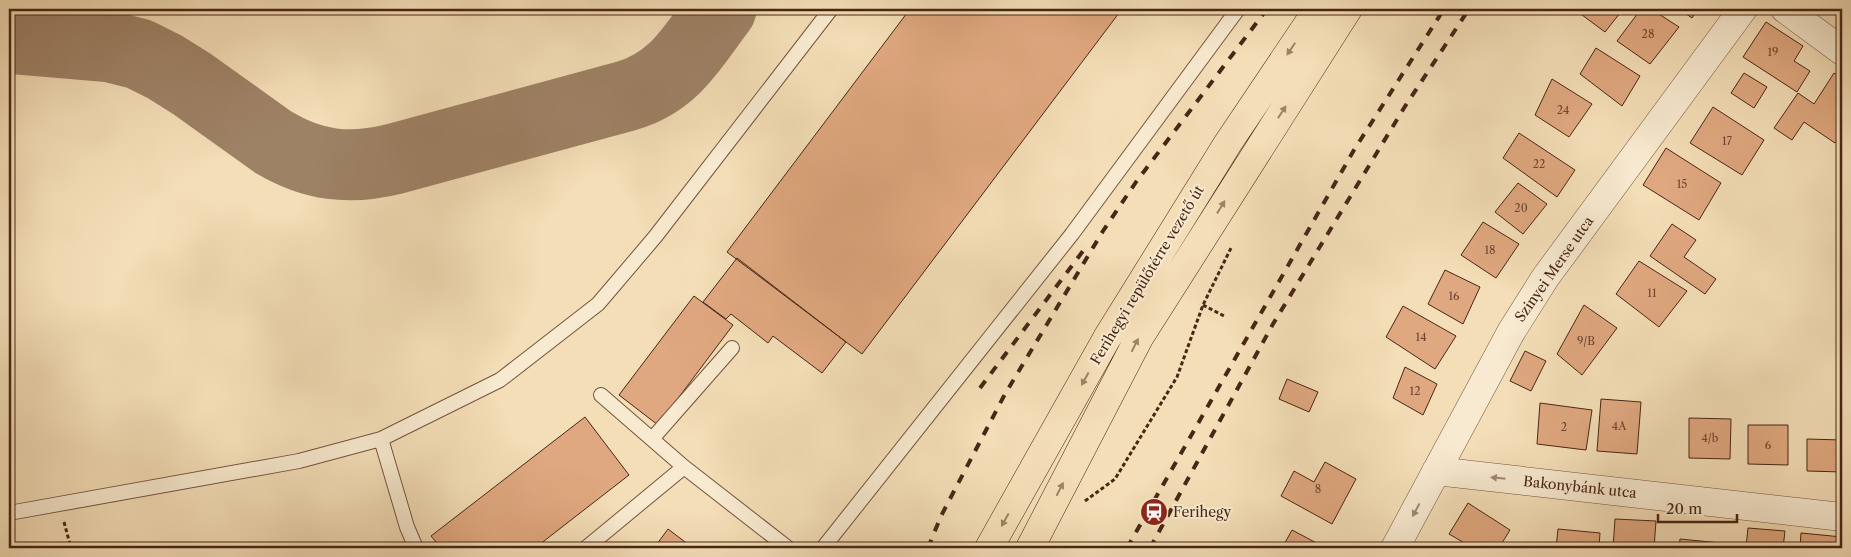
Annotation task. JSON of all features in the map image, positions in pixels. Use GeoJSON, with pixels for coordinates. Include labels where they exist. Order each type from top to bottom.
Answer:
{"type":"FeatureCollection","features":[{"type":"Feature","properties":{"kind":"main road","name":"Ferihegyi repülőtérre vezető út"},"geometry":{"type":"LineString","coordinates":[[989,548],[1108,338],[1228,142],[1318,9]]}},
{"type":"Feature","properties":{"kind":"main road","name":"Ferihegyi repülőtérre vezető út"},"geometry":{"type":"LineString","coordinates":[[1030,548],[1139,338],[1348,9]]}},
{"type":"Feature","properties":{"kind":"street","name":"Szinyei Merse utca"},"geometry":{"type":"LineString","coordinates":[[1395,548],[1511,332],[1545,278],[1743,9]]}},
{"type":"Feature","properties":{"kind":"street"},"geometry":{"type":"LineString","coordinates":[[1785,9],[1842,51]]}},
{"type":"Feature","properties":{"kind":"street","name":"Bakonybánk utca"},"geometry":{"type":"LineString","coordinates":[[1436,471],[1842,517]]}},
{"type":"Feature","properties":{"kind":"lane"},"geometry":{"type":"LineString","coordinates":[[9,513],[299,461],[381,440],[500,380],[598,304],[655,237],[831,9]]}},
{"type":"Feature","properties":{"kind":"lane"},"geometry":{"type":"LineString","coordinates":[[823,548],[1072,234],[1238,9]]}},
{"type":"Feature","properties":{"kind":"lane"},"geometry":{"type":"LineString","coordinates":[[652,439],[732,348]]}},
{"type":"Feature","properties":{"kind":"lane"},"geometry":{"type":"LineString","coordinates":[[601,395],[684,467],[788,548]]}},
{"type":"Feature","properties":{"kind":"lane"},"geometry":{"type":"LineString","coordinates":[[381,440],[407,527],[416,548]]}},
{"type":"Feature","properties":{"kind":"lane"},"geometry":{"type":"LineString","coordinates":[[586,548],[684,467]]}},
{"type":"Feature","properties":{"kind":"path"},"geometry":{"type":"LineString","coordinates":[[1094,496],[1115,479],[1177,377],[1204,305],[1232,245]]}},
{"type":"Feature","properties":{"kind":"path"},"geometry":{"type":"LineString","coordinates":[[1204,305],[1226,317]]}},
{"type":"Feature","properties":{"kind":"path"},"geometry":{"type":"LineString","coordinates":[[60,504],[70,548]]}},
{"type":"Feature","properties":{"kind":"building"},"geometry":{"type":"Polygon","coordinates":[[[910,9],[1122,9],[862,354],[727,252],[910,9]]]}},
{"type":"Feature","properties":{"kind":"building"},"geometry":{"type":"Polygon","coordinates":[[[1574,9],[1614,9],[1620,13],[1605,32],[1574,9]]]}},
{"type":"Feature","properties":{"kind":"building"},"geometry":{"type":"Polygon","coordinates":[[[1641,9],[1651,9],[1679,27],[1650,64],[1617,41],[1641,9]]]}},
{"type":"Feature","properties":{"kind":"building"},"geometry":{"type":"Polygon","coordinates":[[[1679,9],[1698,9],[1692,18],[1679,9]]]}},
{"type":"Feature","properties":{"kind":"building"},"geometry":{"type":"Polygon","coordinates":[[[1766,22],[1803,46],[1794,61],[1810,71],[1797,92],[1743,57],[1766,22]]]}},
{"type":"Feature","properties":{"kind":"building"},"geometry":{"type":"Polygon","coordinates":[[[1596,48],[1640,76],[1622,106],[1580,74],[1596,48]]]}},
{"type":"Feature","properties":{"kind":"building"},"geometry":{"type":"Polygon","coordinates":[[[1744,73],[1767,87],[1754,108],[1731,93],[1744,73]]]}},
{"type":"Feature","properties":{"kind":"building"},"geometry":{"type":"Polygon","coordinates":[[[1834,73],[1842,78],[1842,136],[1838,142],[1835,143],[1804,122],[1792,140],[1774,128],[1798,93],[1814,104],[1834,73]]]}},
{"type":"Feature","properties":{"kind":"building"},"geometry":{"type":"Polygon","coordinates":[[[1552,79],[1592,104],[1569,137],[1535,115],[1552,79]]]}},
{"type":"Feature","properties":{"kind":"building"},"geometry":{"type":"Polygon","coordinates":[[[1713,107],[1764,140],[1742,175],[1690,143],[1713,107]]]}},
{"type":"Feature","properties":{"kind":"building"},"geometry":{"type":"Polygon","coordinates":[[[1519,133],[1575,170],[1557,197],[1503,158],[1519,133]]]}},
{"type":"Feature","properties":{"kind":"building"},"geometry":{"type":"Polygon","coordinates":[[[1666,148],[1721,183],[1699,220],[1643,185],[1666,148]]]}},
{"type":"Feature","properties":{"kind":"building"},"geometry":{"type":"Polygon","coordinates":[[[1518,183],[1547,204],[1523,234],[1495,212],[1518,183]]]}},
{"type":"Feature","properties":{"kind":"building"},"geometry":{"type":"Polygon","coordinates":[[[1483,222],[1519,244],[1496,278],[1461,255],[1483,222]]]}},
{"type":"Feature","properties":{"kind":"building"},"geometry":{"type":"Polygon","coordinates":[[[1672,224],[1696,240],[1684,257],[1716,279],[1705,294],[1650,256],[1672,224]]]}},
{"type":"Feature","properties":{"kind":"building"},"geometry":{"type":"Polygon","coordinates":[[[737,258],[846,342],[822,373],[773,336],[768,343],[731,314],[726,319],[703,302],[737,258]]]}},
{"type":"Feature","properties":{"kind":"building"},"geometry":{"type":"Polygon","coordinates":[[[1639,261],[1687,291],[1659,327],[1616,294],[1639,261]]]}},
{"type":"Feature","properties":{"kind":"building"},"geometry":{"type":"Polygon","coordinates":[[[1445,270],[1480,287],[1463,324],[1428,304],[1445,270]]]}},
{"type":"Feature","properties":{"kind":"building"},"geometry":{"type":"Polygon","coordinates":[[[694,296],[733,325],[658,425],[619,395],[694,296]]]}},
{"type":"Feature","properties":{"kind":"building"},"geometry":{"type":"Polygon","coordinates":[[[1584,305],[1617,328],[1582,375],[1557,354],[1584,305]]]}},
{"type":"Feature","properties":{"kind":"building"},"geometry":{"type":"Polygon","coordinates":[[[1403,306],[1456,336],[1435,369],[1386,337],[1403,306]]]}},
{"type":"Feature","properties":{"kind":"building"},"geometry":{"type":"Polygon","coordinates":[[[1525,351],[1546,361],[1531,391],[1510,381],[1525,351]]]}},
{"type":"Feature","properties":{"kind":"building"},"geometry":{"type":"Polygon","coordinates":[[[1405,367],[1437,384],[1423,415],[1393,398],[1405,367]]]}},
{"type":"Feature","properties":{"kind":"building"},"geometry":{"type":"Polygon","coordinates":[[[1287,379],[1318,392],[1309,412],[1279,399],[1287,379]]]}},
{"type":"Feature","properties":{"kind":"building"},"geometry":{"type":"Polygon","coordinates":[[[1601,399],[1641,402],[1637,454],[1597,451],[1601,399]]]}},
{"type":"Feature","properties":{"kind":"building"},"geometry":{"type":"Polygon","coordinates":[[[1540,403],[1592,410],[1586,450],[1537,444],[1540,403]]]}},
{"type":"Feature","properties":{"kind":"building"},"geometry":{"type":"Polygon","coordinates":[[[585,417],[629,475],[535,548],[441,548],[431,536],[585,417]]]}},
{"type":"Feature","properties":{"kind":"building"},"geometry":{"type":"Polygon","coordinates":[[[1689,418],[1731,419],[1730,459],[1689,458],[1689,418]]]}},
{"type":"Feature","properties":{"kind":"building"},"geometry":{"type":"Polygon","coordinates":[[[1748,425],[1788,425],[1788,465],[1748,464],[1748,425]]]}},
{"type":"Feature","properties":{"kind":"building"},"geometry":{"type":"Polygon","coordinates":[[[1807,439],[1842,440],[1842,472],[1807,471],[1807,439]]]}},
{"type":"Feature","properties":{"kind":"building"},"geometry":{"type":"Polygon","coordinates":[[[1325,462],[1356,479],[1332,524],[1281,496],[1294,471],[1314,482],[1325,462]]]}},
{"type":"Feature","properties":{"kind":"building"},"geometry":{"type":"Polygon","coordinates":[[[1468,503],[1510,530],[1499,548],[1473,548],[1449,534],[1468,503]]]}},
{"type":"Feature","properties":{"kind":"building"},"geometry":{"type":"Polygon","coordinates":[[[1615,519],[1656,521],[1654,548],[1613,548],[1615,519]]]}},
{"type":"Feature","properties":{"kind":"building"},"geometry":{"type":"Polygon","coordinates":[[[1748,528],[1785,531],[1783,548],[1734,548],[1735,546],[1746,547],[1748,528]]]}},
{"type":"Feature","properties":{"kind":"building"},"geometry":{"type":"Polygon","coordinates":[[[668,529],[693,548],[654,548],[668,529]]]}},
{"type":"Feature","properties":{"kind":"building"},"geometry":{"type":"Polygon","coordinates":[[[1558,529],[1600,533],[1599,548],[1556,548],[1558,529]]]}},
{"type":"Feature","properties":{"kind":"building"},"geometry":{"type":"Polygon","coordinates":[[[1292,530],[1326,548],[1282,548],[1292,530]]]}},
{"type":"Feature","properties":{"kind":"building"},"geometry":{"type":"Polygon","coordinates":[[[1801,533],[1842,537],[1841,548],[1800,548],[1801,533]]]}},
{"type":"Feature","properties":{"kind":"building"},"geometry":{"type":"Polygon","coordinates":[[[1680,539],[1721,543],[1720,548],[1679,548],[1680,539]]]}},
{"type":"Feature","properties":{"kind":"taxiway"},"geometry":{"type":"LineString","coordinates":[[16,39],[111,47],[139,54],[192,84],[273,142],[317,161],[346,165],[394,159],[643,90],[657,82],[681,61],[721,9]]}},
{"type":"Feature","properties":{"kind":"railway"},"geometry":{"type":"LineString","coordinates":[[928,548],[941,516],[1005,394],[1103,231],[1136,182],[1267,9]]}},
{"type":"Feature","properties":{"kind":"railway"},"geometry":{"type":"LineString","coordinates":[[1127,548],[1354,150],[1444,9]]}},
{"type":"Feature","properties":{"kind":"railway"},"geometry":{"type":"LineString","coordinates":[[1150,548],[1273,324],[1404,108],[1469,9]]}},
{"type":"Feature","properties":{"kind":"railway"},"geometry":{"type":"LineString","coordinates":[[980,388],[1083,251]]}},
{"type":"Feature","properties":{"kind":"place","name":"Ferihegy"},"geometry":{"type":"Point","coordinates":[1154,512]}}]}
